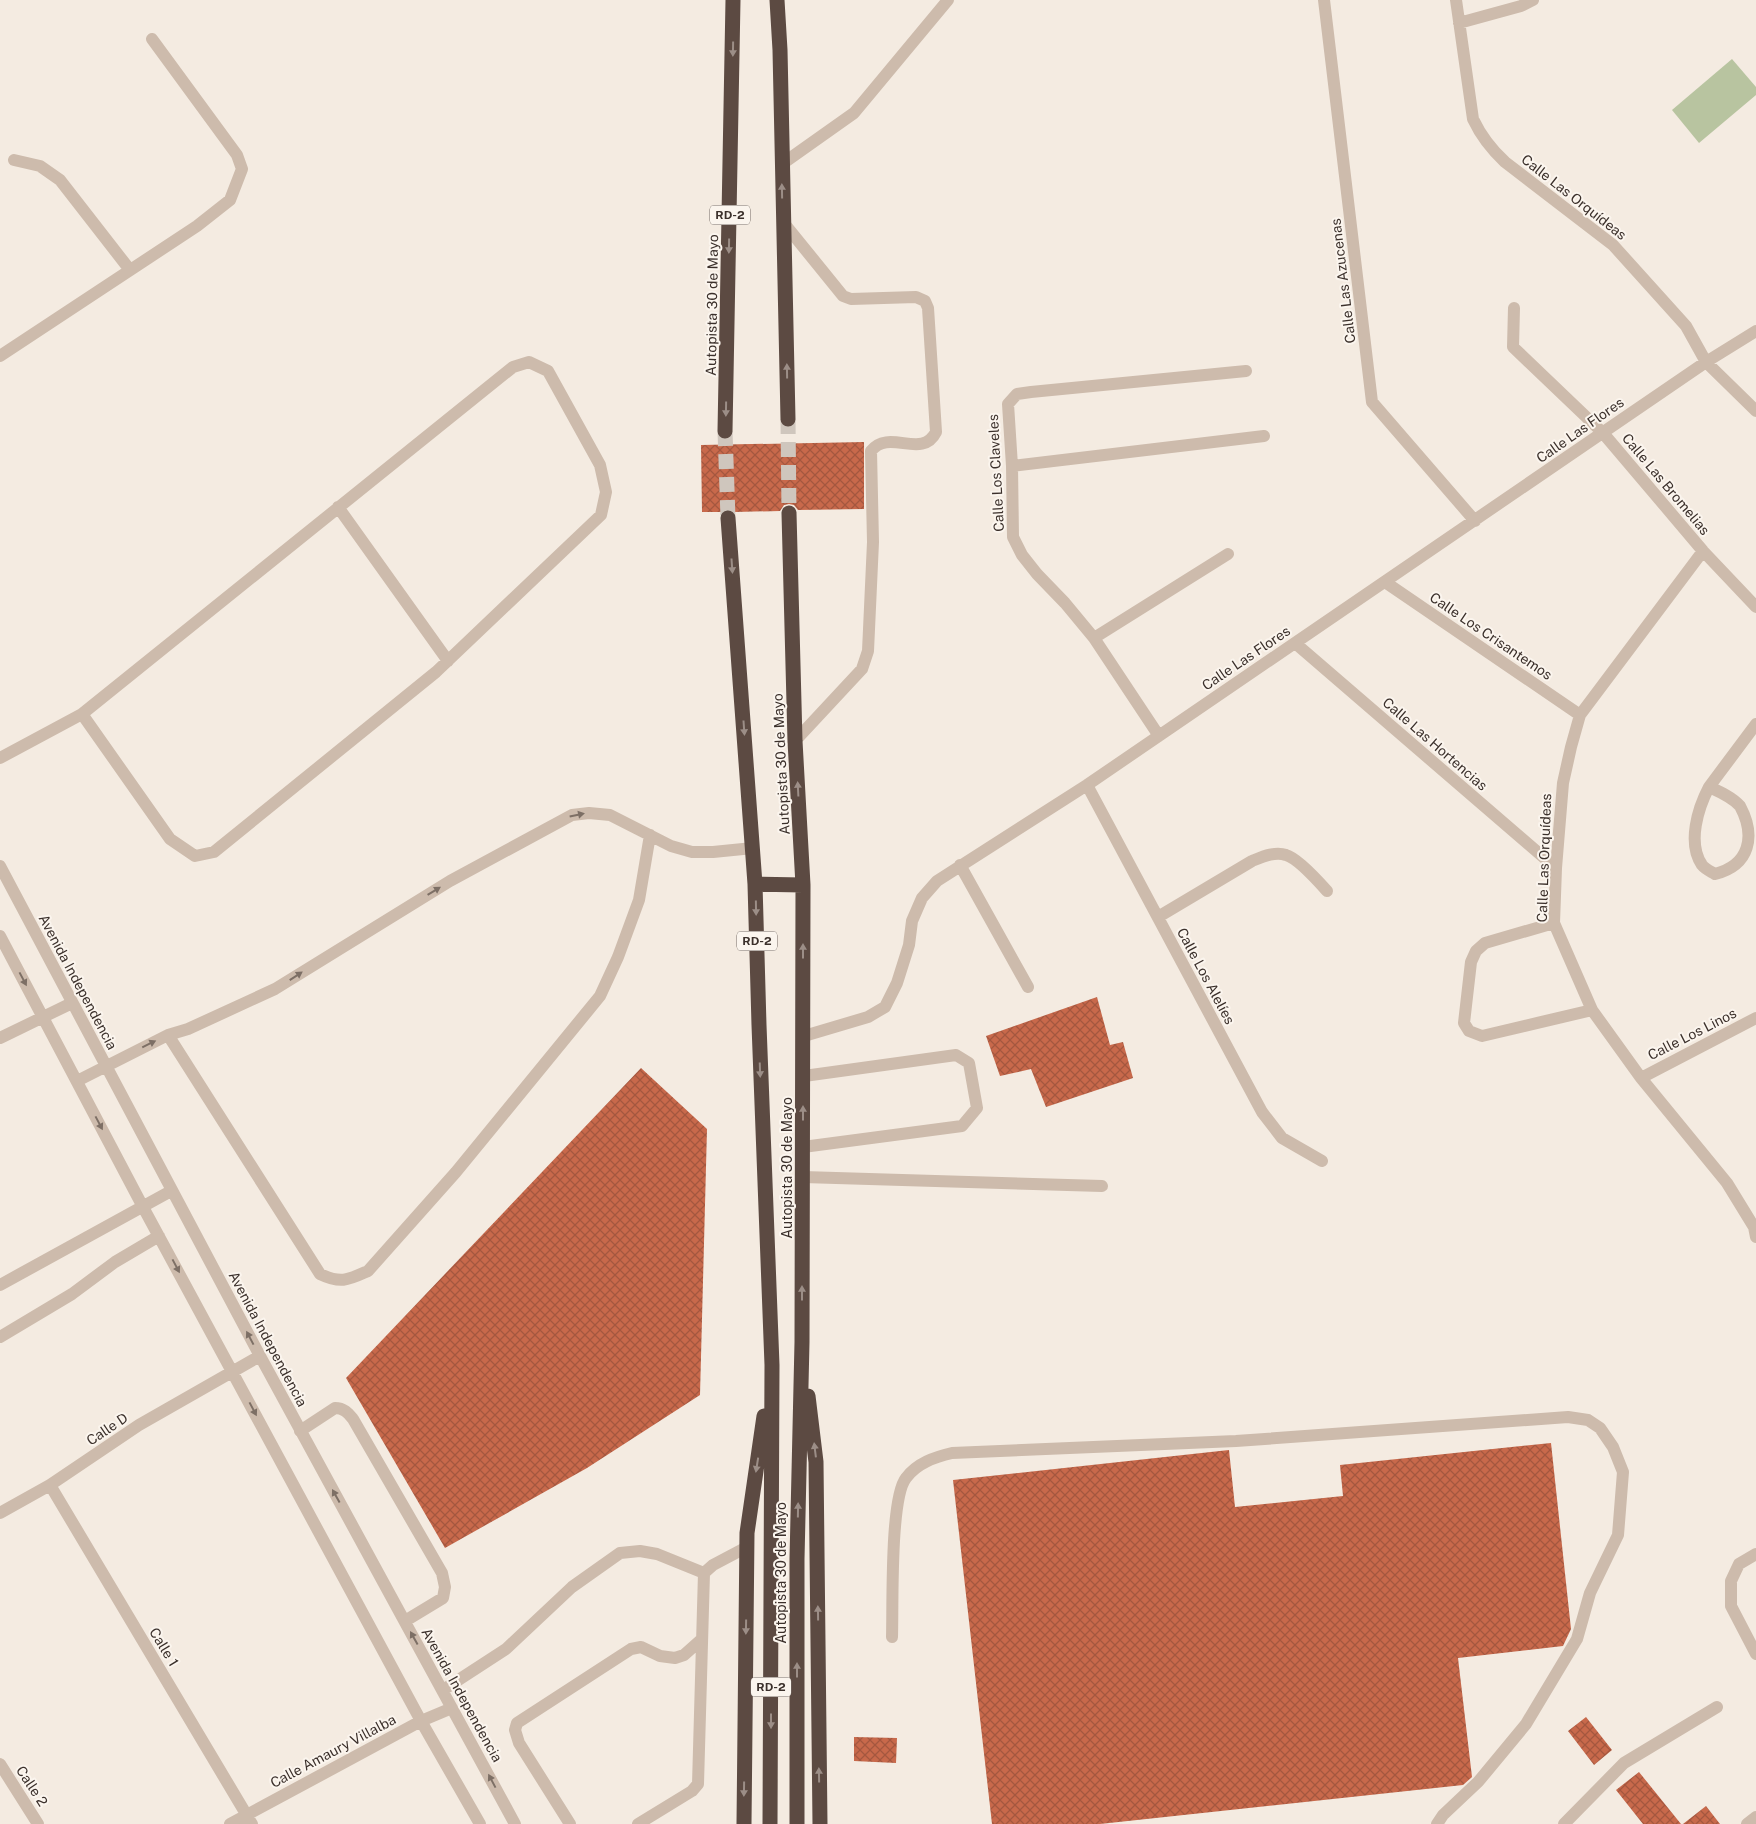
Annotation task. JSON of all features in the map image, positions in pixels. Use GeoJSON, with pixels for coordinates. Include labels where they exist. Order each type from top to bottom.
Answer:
{"type":"FeatureCollection","features":[{"type":"Feature","properties":{"kind":"highway","name":"Autopista 30 de Mayo"},"geometry":{"type":"LineString","coordinates":[[725,431],[734,0]]}},
{"type":"Feature","properties":{"kind":"highway"},"geometry":{"type":"LineString","coordinates":[[776,0],[780,50],[788,419]]}},
{"type":"Feature","properties":{"kind":"highway","name":"Autopista 30 de Mayo"},"geometry":{"type":"LineString","coordinates":[[789,513],[795,740],[803,885],[802,1342],[797,1559],[798,1824]]}},
{"type":"Feature","properties":{"kind":"highway","name":"Autopista 30 de Mayo"},"geometry":{"type":"LineString","coordinates":[[728,518],[755,884],[772,1365],[770,1824]]}},
{"type":"Feature","properties":{"kind":"highway"},"geometry":{"type":"LineString","coordinates":[[755,884],[803,885]]}},
{"type":"Feature","properties":{"kind":"highway"},"geometry":{"type":"LineString","coordinates":[[802,1342],[816,1462],[820,1824]]}},
{"type":"Feature","properties":{"kind":"highway"},"geometry":{"type":"LineString","coordinates":[[744,1824],[746,1547],[772,1365]]}},
{"type":"Feature","properties":{"kind":"street"},"geometry":{"type":"LineString","coordinates":[[782,164],[854,113],[948,0]]}},
{"type":"Feature","properties":{"kind":"street","name":"Calle Las Azucenas"},"geometry":{"type":"LineString","coordinates":[[1324,0],[1372,402],[1475,520]]}},
{"type":"Feature","properties":{"kind":"street","name":"Calle Las Orquídeas"},"geometry":{"type":"LineString","coordinates":[[1456,0],[1473,119],[1490,148],[1505,162],[1613,245],[1686,326],[1706,362],[1756,411]]}},
{"type":"Feature","properties":{"kind":"street"},"geometry":{"type":"LineString","coordinates":[[1459,23],[1520,6],[1533,0]]}},
{"type":"Feature","properties":{"kind":"street"},"geometry":{"type":"LineString","coordinates":[[0,356],[197,226],[230,200],[242,169],[238,155],[152,39]]}},
{"type":"Feature","properties":{"kind":"street"},"geometry":{"type":"LineString","coordinates":[[14,160],[40,166],[60,180],[130,270]]}},
{"type":"Feature","properties":{"kind":"street"},"geometry":{"type":"LineString","coordinates":[[783,222],[843,296],[851,299],[916,296],[925,301],[928,308],[936,432],[931,441],[924,444],[882,442],[871,451],[873,542],[868,651],[862,669],[795,740]]}},
{"type":"Feature","properties":{"kind":"street","name":"Calle Las Bromelias"},"geometry":{"type":"LineString","coordinates":[[1514,308],[1513,347],[1603,433],[1703,551],[1756,607]]}},
{"type":"Feature","properties":{"kind":"street","name":"Calle Las Flores"},"geometry":{"type":"LineString","coordinates":[[804,1036],[868,1017],[884,1007],[897,983],[909,944],[912,920],[922,898],[937,881],[1088,785],[1706,362],[1756,331]]}},
{"type":"Feature","properties":{"kind":"street"},"geometry":{"type":"LineString","coordinates":[[0,758],[82,714],[512,367],[529,362],[548,372],[600,465],[606,492],[601,515],[436,672],[214,852],[195,856],[170,839],[82,714]]}},
{"type":"Feature","properties":{"kind":"street","name":"Calle Los Claveles"},"geometry":{"type":"LineString","coordinates":[[1159,736],[1094,638],[1065,603],[1036,574],[1022,555],[1013,537],[1012,466],[1008,404],[1017,394],[1246,371]]}},
{"type":"Feature","properties":{"kind":"street"},"geometry":{"type":"LineString","coordinates":[[1012,466],[1264,436]]}},
{"type":"Feature","properties":{"kind":"street"},"geometry":{"type":"LineString","coordinates":[[338,507],[448,660]]}},
{"type":"Feature","properties":{"kind":"street","name":"Calle Las Orquídeas"},"geometry":{"type":"LineString","coordinates":[[1703,551],[1580,715],[1570,747],[1563,783],[1556,868],[1554,924],[1592,1010],[1641,1078],[1727,1183],[1754,1227],[1756,1237]]}},
{"type":"Feature","properties":{"kind":"street"},"geometry":{"type":"LineString","coordinates":[[1094,638],[1228,554]]}},
{"type":"Feature","properties":{"kind":"street","name":"Calle Los Crisantemos"},"geometry":{"type":"LineString","coordinates":[[1385,582],[1580,715]]}},
{"type":"Feature","properties":{"kind":"street","name":"Calle Las Hortencias"},"geometry":{"type":"LineString","coordinates":[[1295,643],[1556,868]]}},
{"type":"Feature","properties":{"kind":"street"},"geometry":{"type":"LineString","coordinates":[[1710,787],[1740,805],[1752,832],[1751,847],[1740,863],[1728,871],[1715,874],[1704,867],[1698,857],[1695,845],[1698,819],[1704,797],[1710,787],[1756,724]]}},
{"type":"Feature","properties":{"kind":"street","name":"Calle Los Alelíes"},"geometry":{"type":"LineString","coordinates":[[1088,785],[1262,1112],[1282,1138],[1322,1161]]}},
{"type":"Feature","properties":{"kind":"street"},"geometry":{"type":"LineString","coordinates":[[77,1081],[168,1035],[188,1029],[276,989],[450,881],[572,815],[590,813],[610,815],[671,846],[692,852],[752,848]]}},
{"type":"Feature","properties":{"kind":"street"},"geometry":{"type":"LineString","coordinates":[[168,1035],[320,1274],[334,1280],[348,1280],[368,1271],[456,1172],[600,996],[618,957],[639,900],[650,835]]}},
{"type":"Feature","properties":{"kind":"street"},"geometry":{"type":"LineString","coordinates":[[1158,917],[1252,861],[1269,854],[1286,855],[1328,891]]}},
{"type":"Feature","properties":{"kind":"street"},"geometry":{"type":"LineString","coordinates":[[960,865],[1028,987]]}},
{"type":"Feature","properties":{"kind":"street","name":"Avenida Independencia"},"geometry":{"type":"LineString","coordinates":[[0,866],[171,1191],[515,1824]]}},
{"type":"Feature","properties":{"kind":"street"},"geometry":{"type":"LineString","coordinates":[[1554,924],[1485,943],[1476,951],[1471,962],[1464,1023],[1469,1031],[1482,1036],[1592,1010]]}},
{"type":"Feature","properties":{"kind":"street"},"geometry":{"type":"LineString","coordinates":[[0,936],[143,1207],[421,1721],[480,1824]]}},
{"type":"Feature","properties":{"kind":"street"},"geometry":{"type":"LineString","coordinates":[[0,1038],[72,1003]]}},
{"type":"Feature","properties":{"kind":"street","name":"Calle Los Linos"},"geometry":{"type":"LineString","coordinates":[[1641,1078],[1756,1018]]}},
{"type":"Feature","properties":{"kind":"street"},"geometry":{"type":"LineString","coordinates":[[803,1147],[962,1126],[977,1108],[969,1063],[956,1055],[804,1076]]}},
{"type":"Feature","properties":{"kind":"street"},"geometry":{"type":"LineString","coordinates":[[803,1177],[1102,1186]]}},
{"type":"Feature","properties":{"kind":"street"},"geometry":{"type":"LineString","coordinates":[[0,1285],[171,1191]]}},
{"type":"Feature","properties":{"kind":"street"},"geometry":{"type":"LineString","coordinates":[[0,1337],[72,1294],[115,1262],[159,1236]]}},
{"type":"Feature","properties":{"kind":"street","name":"Calle D"},"geometry":{"type":"LineString","coordinates":[[0,1513],[50,1484],[140,1425],[260,1356]]}},
{"type":"Feature","properties":{"kind":"street"},"geometry":{"type":"LineString","coordinates":[[300,1430],[335,1408],[346,1411],[358,1428],[442,1574],[445,1587],[443,1598],[405,1621]]}},
{"type":"Feature","properties":{"kind":"street"},"geometry":{"type":"LineString","coordinates":[[892,1637],[896,1509],[905,1479],[918,1466],[936,1457],[952,1453],[1236,1441],[1568,1417],[1588,1420],[1600,1428],[1613,1447],[1624,1472],[1618,1536],[1590,1593],[1577,1639],[1526,1724],[1478,1782],[1443,1815],[1437,1824]]}},
{"type":"Feature","properties":{"kind":"street","name":"Calle 1"},"geometry":{"type":"LineString","coordinates":[[50,1484],[249,1819]]}},
{"type":"Feature","properties":{"kind":"street"},"geometry":{"type":"LineString","coordinates":[[638,1824],[692,1791],[698,1784],[704,1574],[712,1565],[746,1547]]}},
{"type":"Feature","properties":{"kind":"street"},"geometry":{"type":"LineString","coordinates":[[443,1690],[506,1650],[572,1586],[620,1553],[640,1551],[657,1554],[704,1574]]}},
{"type":"Feature","properties":{"kind":"street"},"geometry":{"type":"LineString","coordinates":[[1756,1554],[1739,1564],[1731,1581],[1730,1606],[1756,1654]]}},
{"type":"Feature","properties":{"kind":"street"},"geometry":{"type":"LineString","coordinates":[[570,1824],[519,1743],[515,1730],[517,1723],[631,1649],[641,1647],[660,1656],[675,1658],[684,1655],[702,1639]]}},
{"type":"Feature","properties":{"kind":"street","name":"Calle Amaury Villalba"},"geometry":{"type":"LineString","coordinates":[[230,1824],[249,1819],[421,1721],[452,1708]]}},
{"type":"Feature","properties":{"kind":"street"},"geometry":{"type":"LineString","coordinates":[[1564,1824],[1624,1763],[1717,1708]]}},
{"type":"Feature","properties":{"kind":"street","name":"Calle 2"},"geometry":{"type":"LineString","coordinates":[[0,1764],[38,1824]]}},
{"type":"Feature","properties":{"kind":"street"},"geometry":{"type":"LineString","coordinates":[[1747,1824],[1756,1817]]}},
{"type":"Feature","properties":{"kind":"green space"},"geometry":{"type":"Polygon","coordinates":[[[1732,59],[1756,87],[1756,95],[1699,143],[1672,110],[1732,59]]]}},
{"type":"Feature","properties":{"kind":"building"},"geometry":{"type":"Polygon","coordinates":[[[864,442],[864,509],[798,510],[794,505],[789,504],[784,505],[780,511],[735,512],[728,509],[721,512],[702,512],[701,445],[864,442]]]}},
{"type":"Feature","properties":{"kind":"building"},"geometry":{"type":"Polygon","coordinates":[[[1097,997],[1110,1045],[1123,1042],[1133,1078],[1046,1107],[1031,1069],[1000,1076],[986,1036],[1097,997]]]}},
{"type":"Feature","properties":{"kind":"building"},"geometry":{"type":"Polygon","coordinates":[[[641,1068],[707,1129],[700,1395],[587,1468],[445,1548],[346,1378],[641,1068]]]}},
{"type":"Feature","properties":{"kind":"building"},"geometry":{"type":"Polygon","coordinates":[[[1551,1443],[1571,1629],[1563,1646],[1458,1658],[1472,1777],[1463,1785],[1100,1824],[992,1824],[953,1480],[1229,1450],[1235,1507],[1343,1496],[1340,1465],[1551,1443]]]}},
{"type":"Feature","properties":{"kind":"building"},"geometry":{"type":"Polygon","coordinates":[[[1586,1717],[1612,1750],[1594,1765],[1568,1731],[1586,1717]]]}},
{"type":"Feature","properties":{"kind":"building"},"geometry":{"type":"Polygon","coordinates":[[[854,1737],[897,1738],[896,1763],[854,1761],[854,1737]]]}},
{"type":"Feature","properties":{"kind":"building"},"geometry":{"type":"Polygon","coordinates":[[[1639,1772],[1681,1824],[1643,1824],[1616,1790],[1639,1772]]]}},
{"type":"Feature","properties":{"kind":"building"},"geometry":{"type":"Polygon","coordinates":[[[1706,1806],[1720,1824],[1683,1824],[1706,1806]]]}},
{"type":"Feature","properties":{"kind":"tunnel"},"geometry":{"type":"LineString","coordinates":[[788,419],[789,513]]}},
{"type":"Feature","properties":{"kind":"tunnel"},"geometry":{"type":"LineString","coordinates":[[725,431],[728,518]]}}]}
